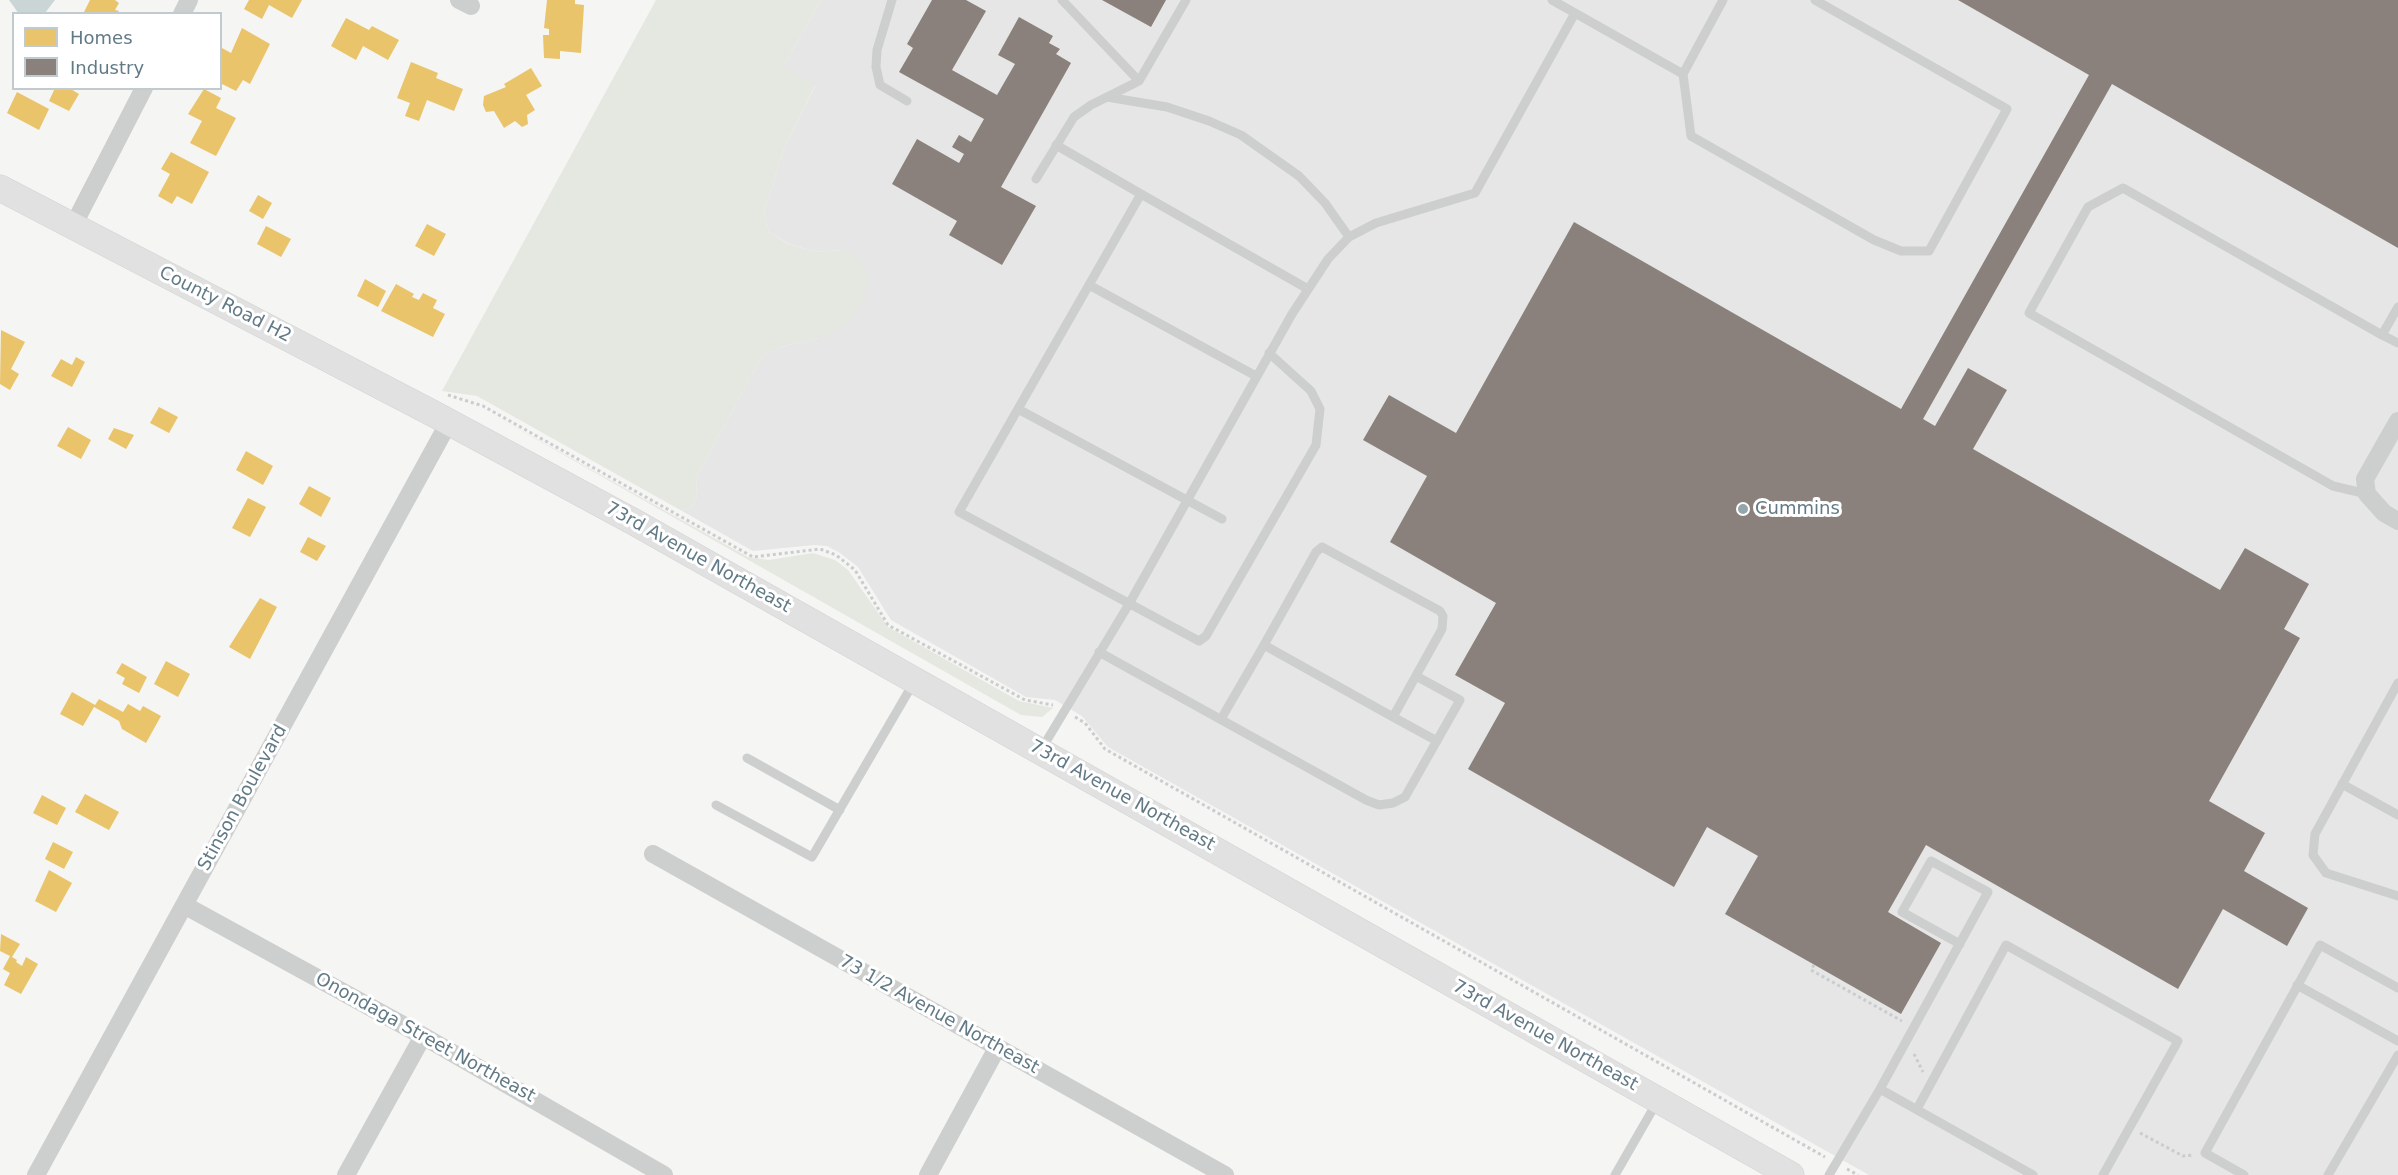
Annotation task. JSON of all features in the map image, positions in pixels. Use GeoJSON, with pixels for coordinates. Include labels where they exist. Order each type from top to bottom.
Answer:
{"type":"FeatureCollection","features":[{"type":"Feature","properties":{"kind":"street"},"geometry":{"type":"LineString","coordinates":[[73,226],[143,90]]}},
{"type":"Feature","properties":{"kind":"street","name":"County Road H2"},"geometry":{"type":"LineString","coordinates":[[0,189],[449,422]]}},
{"type":"Feature","properties":{"kind":"street"},"geometry":{"type":"LineString","coordinates":[[2398,421],[2365,479],[2367,494],[2384,513],[2398,521]]}},
{"type":"Feature","properties":{"kind":"street","name":"73rd Avenue Northeast"},"geometry":{"type":"LineString","coordinates":[[449,422],[915,680],[1791,1175]]}},
{"type":"Feature","properties":{"kind":"street","name":"Stinson Boulevard"},"geometry":{"type":"LineString","coordinates":[[36,1175],[449,422]]}},
{"type":"Feature","properties":{"kind":"street","name":"73 1/2 Avenue Northeast"},"geometry":{"type":"LineString","coordinates":[[653,854],[1225,1175]]}},
{"type":"Feature","properties":{"kind":"street","name":"Onondaga Street Northeast"},"geometry":{"type":"LineString","coordinates":[[184,905],[423,1035],[664,1175]]}},
{"type":"Feature","properties":{"kind":"street"},"geometry":{"type":"LineString","coordinates":[[346,1175],[423,1035]]}},
{"type":"Feature","properties":{"kind":"street"},"geometry":{"type":"LineString","coordinates":[[928,1175],[997,1048]]}},
{"type":"Feature","properties":{"kind":"lane"},"geometry":{"type":"LineString","coordinates":[[892,0],[877,50],[876,67],[880,85],[907,101]]}},
{"type":"Feature","properties":{"kind":"lane"},"geometry":{"type":"LineString","coordinates":[[1062,0],[1139,81]]}},
{"type":"Feature","properties":{"kind":"lane"},"geometry":{"type":"LineString","coordinates":[[1036,179],[1074,117],[1139,81],[1186,0]]}},
{"type":"Feature","properties":{"kind":"lane"},"geometry":{"type":"LineString","coordinates":[[1552,0],[1683,74]]}},
{"type":"Feature","properties":{"kind":"lane"},"geometry":{"type":"LineString","coordinates":[[1724,0],[1683,74],[1692,136],[1874,240],[1901,251],[1929,251],[2007,109],[1815,0]]}},
{"type":"Feature","properties":{"kind":"lane"},"geometry":{"type":"LineString","coordinates":[[1041,751],[1129,604],[1269,353],[1328,260],[1349,237],[1376,223],[1475,194],[1575,13]]}},
{"type":"Feature","properties":{"kind":"lane"},"geometry":{"type":"LineString","coordinates":[[1107,97],[1167,107],[1209,120],[1241,135],[1299,176],[1325,203],[1349,237]]}},
{"type":"Feature","properties":{"kind":"lane"},"geometry":{"type":"LineString","coordinates":[[1056,145],[1308,289]]}},
{"type":"Feature","properties":{"kind":"lane"},"geometry":{"type":"LineString","coordinates":[[2367,494],[2333,486],[2029,313],[2088,207],[2123,188],[2398,343]]}},
{"type":"Feature","properties":{"kind":"lane"},"geometry":{"type":"LineString","coordinates":[[1141,194],[960,512],[1192,639],[1199,640],[1206,636],[1316,445],[1320,409],[1311,391],[1269,353]]}},
{"type":"Feature","properties":{"kind":"lane"},"geometry":{"type":"LineString","coordinates":[[1089,285],[1256,376]]}},
{"type":"Feature","properties":{"kind":"lane"},"geometry":{"type":"LineString","coordinates":[[2382,335],[2398,307]]}},
{"type":"Feature","properties":{"kind":"lane"},"geometry":{"type":"LineString","coordinates":[[1018,410],[1222,519]]}},
{"type":"Feature","properties":{"kind":"lane"},"geometry":{"type":"LineString","coordinates":[[1221,719],[1316,552],[1322,547],[1440,611],[1443,616],[1442,629],[1393,717]]}},
{"type":"Feature","properties":{"kind":"lane"},"geometry":{"type":"LineString","coordinates":[[1264,645],[1437,741]]}},
{"type":"Feature","properties":{"kind":"lane"},"geometry":{"type":"LineString","coordinates":[[1100,652],[1366,800],[1379,805],[1393,804],[1405,797],[1460,700],[1416,676]]}},
{"type":"Feature","properties":{"kind":"lane"},"geometry":{"type":"LineString","coordinates":[[716,806],[812,858],[915,680]]}},
{"type":"Feature","properties":{"kind":"lane"},"geometry":{"type":"LineString","coordinates":[[2398,683],[2315,834],[2313,855],[2326,873],[2398,896]]}},
{"type":"Feature","properties":{"kind":"lane"},"geometry":{"type":"LineString","coordinates":[[747,758],[840,810]]}},
{"type":"Feature","properties":{"kind":"lane"},"geometry":{"type":"LineString","coordinates":[[2342,784],[2398,815]]}},
{"type":"Feature","properties":{"kind":"lane"},"geometry":{"type":"LineString","coordinates":[[1829,1175],[1907,1041],[1988,892],[1931,861],[1902,912],[1959,944]]}},
{"type":"Feature","properties":{"kind":"lane"},"geometry":{"type":"LineString","coordinates":[[1917,1109],[2006,945],[2178,1041],[2103,1175]]}},
{"type":"Feature","properties":{"kind":"lane"},"geometry":{"type":"LineString","coordinates":[[2244,1175],[2205,1153],[2320,945],[2398,988]]}},
{"type":"Feature","properties":{"kind":"lane"},"geometry":{"type":"LineString","coordinates":[[2297,985],[2398,1041]]}},
{"type":"Feature","properties":{"kind":"lane"},"geometry":{"type":"LineString","coordinates":[[2328,1175],[2398,1055]]}},
{"type":"Feature","properties":{"kind":"lane"},"geometry":{"type":"LineString","coordinates":[[1880,1089],[2033,1175]]}},
{"type":"Feature","properties":{"kind":"lane"},"geometry":{"type":"LineString","coordinates":[[1615,1175],[1658,1100]]}},
{"type":"Feature","properties":{"kind":"path"},"geometry":{"type":"LineString","coordinates":[[1814,965],[1811,970],[1914,1027]]}},
{"type":"Feature","properties":{"kind":"path"},"geometry":{"type":"LineString","coordinates":[[1907,1041],[1930,1084]]}},
{"type":"Feature","properties":{"kind":"path"},"geometry":{"type":"LineString","coordinates":[[2130,1128],[2183,1156],[2205,1153]]}},
{"type":"Feature","properties":{"kind":"shaded area"},"geometry":{"type":"Polygon","coordinates":[[[9,0],[55,0],[46,12],[18,12],[9,0]]]}},
{"type":"Feature","properties":{"kind":"shaded area"},"geometry":{"type":"Polygon","coordinates":[[[656,0],[821,0],[783,67],[815,85],[784,149],[764,211],[769,232],[788,244],[816,252],[841,250],[855,254],[867,270],[866,293],[848,324],[819,338],[780,347],[762,356],[696,478],[697,496],[693,506],[682,511],[477,396],[442,391],[656,0]]]}},
{"type":"Feature","properties":{"kind":"shaded area"},"geometry":{"type":"Polygon","coordinates":[[[821,0],[2398,0],[2398,1175],[1869,1175],[1108,747],[1082,716],[1055,700],[1026,697],[891,620],[858,567],[840,553],[827,546],[814,545],[753,551],[682,511],[693,506],[697,496],[696,478],[762,356],[780,347],[819,338],[841,250],[816,252],[789,244],[769,232],[764,211],[784,149],[815,86],[783,67],[821,0]]]}},
{"type":"Feature","properties":{"kind":"shaded area"},"geometry":{"type":"Polygon","coordinates":[[[483,409],[748,557],[769,560],[813,553],[835,560],[848,570],[888,627],[1019,701],[1053,708],[1042,717],[1021,715],[483,409]]]}},
{"type":"Feature","properties":{"kind":"building: Homes"},"geometry":{"type":"Polygon","coordinates":[[[90,0],[115,0],[119,3],[115,10],[118,12],[84,12],[90,0]]]}},
{"type":"Feature","properties":{"kind":"building: Homes"},"geometry":{"type":"Polygon","coordinates":[[[249,0],[302,0],[292,18],[269,5],[262,19],[244,9],[249,0]]]}},
{"type":"Feature","properties":{"kind":"building: Homes"},"geometry":{"type":"Polygon","coordinates":[[[547,0],[575,0],[575,4],[584,5],[581,53],[560,51],[560,59],[544,58],[543,35],[549,35],[549,29],[544,28],[547,0]]]}},
{"type":"Feature","properties":{"kind":"building: Homes"},"geometry":{"type":"Polygon","coordinates":[[[346,18],[369,30],[372,26],[399,40],[388,60],[363,46],[356,60],[331,46],[346,18]]]}},
{"type":"Feature","properties":{"kind":"building: Homes"},"geometry":{"type":"Polygon","coordinates":[[[242,28],[270,44],[250,84],[243,80],[236,91],[222,84],[222,48],[231,53],[242,28]]]}},
{"type":"Feature","properties":{"kind":"building: Homes"},"geometry":{"type":"Polygon","coordinates":[[[411,62],[438,73],[436,78],[463,89],[454,111],[427,100],[419,121],[405,116],[410,103],[397,98],[411,62]]]}},
{"type":"Feature","properties":{"kind":"building: Homes"},"geometry":{"type":"Polygon","coordinates":[[[531,68],[542,86],[526,95],[535,110],[527,115],[528,124],[522,127],[515,121],[504,128],[494,111],[486,112],[483,105],[484,96],[506,87],[504,84],[531,68]]]}},
{"type":"Feature","properties":{"kind":"building: Homes"},"geometry":{"type":"Polygon","coordinates":[[[54,90],[72,90],[79,94],[69,111],[49,101],[54,90]]]}},
{"type":"Feature","properties":{"kind":"building: Homes"},"geometry":{"type":"Polygon","coordinates":[[[203,90],[206,90],[221,98],[216,108],[236,118],[216,156],[190,143],[202,121],[188,114],[203,90]]]}},
{"type":"Feature","properties":{"kind":"building: Homes"},"geometry":{"type":"Polygon","coordinates":[[[17,92],[49,109],[39,130],[7,113],[17,92]]]}},
{"type":"Feature","properties":{"kind":"building: Homes"},"geometry":{"type":"Polygon","coordinates":[[[171,152],[209,172],[192,204],[177,196],[172,204],[158,196],[170,174],[161,169],[171,152]]]}},
{"type":"Feature","properties":{"kind":"building: Homes"},"geometry":{"type":"Polygon","coordinates":[[[258,195],[272,203],[263,219],[249,211],[258,195]]]}},
{"type":"Feature","properties":{"kind":"building: Homes"},"geometry":{"type":"Polygon","coordinates":[[[427,224],[446,234],[434,256],[415,246],[427,224]]]}},
{"type":"Feature","properties":{"kind":"building: Homes"},"geometry":{"type":"Polygon","coordinates":[[[266,226],[291,239],[281,257],[257,244],[266,226]]]}},
{"type":"Feature","properties":{"kind":"building: Homes"},"geometry":{"type":"Polygon","coordinates":[[[365,279],[386,291],[378,307],[357,296],[365,279]]]}},
{"type":"Feature","properties":{"kind":"building: Homes"},"geometry":{"type":"Polygon","coordinates":[[[396,284],[414,294],[412,297],[419,300],[423,293],[437,300],[433,308],[445,314],[433,337],[381,311],[396,284]]]}},
{"type":"Feature","properties":{"kind":"building: Homes"},"geometry":{"type":"Polygon","coordinates":[[[1,330],[25,342],[11,369],[19,374],[10,390],[0,384],[1,330]]]}},
{"type":"Feature","properties":{"kind":"building: Homes"},"geometry":{"type":"Polygon","coordinates":[[[76,357],[85,362],[72,387],[51,376],[61,359],[72,365],[76,357]]]}},
{"type":"Feature","properties":{"kind":"building: Homes"},"geometry":{"type":"Polygon","coordinates":[[[159,407],[178,417],[169,433],[150,423],[159,407]]]}},
{"type":"Feature","properties":{"kind":"building: Homes"},"geometry":{"type":"Polygon","coordinates":[[[68,427],[91,440],[81,459],[57,446],[68,427]]]}},
{"type":"Feature","properties":{"kind":"building: Homes"},"geometry":{"type":"Polygon","coordinates":[[[114,428],[134,435],[126,449],[108,439],[114,428]]]}},
{"type":"Feature","properties":{"kind":"building: Homes"},"geometry":{"type":"Polygon","coordinates":[[[246,451],[273,466],[263,485],[236,470],[246,451]]]}},
{"type":"Feature","properties":{"kind":"building: Homes"},"geometry":{"type":"Polygon","coordinates":[[[309,486],[331,498],[321,517],[299,504],[309,486]]]}},
{"type":"Feature","properties":{"kind":"building: Homes"},"geometry":{"type":"Polygon","coordinates":[[[248,498],[266,507],[250,537],[232,528],[248,498]]]}},
{"type":"Feature","properties":{"kind":"building: Homes"},"geometry":{"type":"Polygon","coordinates":[[[308,537],[326,546],[317,561],[300,552],[308,537]]]}},
{"type":"Feature","properties":{"kind":"building: Homes"},"geometry":{"type":"Polygon","coordinates":[[[260,598],[277,607],[250,659],[229,647],[260,598]]]}},
{"type":"Feature","properties":{"kind":"building: Homes"},"geometry":{"type":"Polygon","coordinates":[[[166,661],[190,674],[178,697],[154,684],[166,661]]]}},
{"type":"Feature","properties":{"kind":"building: Homes"},"geometry":{"type":"Polygon","coordinates":[[[122,663],[147,677],[139,693],[122,684],[125,678],[116,673],[122,663]]]}},
{"type":"Feature","properties":{"kind":"building: Homes"},"geometry":{"type":"Polygon","coordinates":[[[72,692],[95,705],[99,699],[123,712],[128,704],[140,711],[143,706],[161,716],[146,743],[122,729],[119,721],[94,707],[83,726],[60,714],[72,692]]]}},
{"type":"Feature","properties":{"kind":"building: Homes"},"geometry":{"type":"Polygon","coordinates":[[[85,794],[119,812],[109,830],[75,812],[85,794]]]}},
{"type":"Feature","properties":{"kind":"building: Homes"},"geometry":{"type":"Polygon","coordinates":[[[42,795],[66,808],[57,825],[33,813],[42,795]]]}},
{"type":"Feature","properties":{"kind":"building: Homes"},"geometry":{"type":"Polygon","coordinates":[[[53,842],[73,852],[64,869],[45,859],[53,842]]]}},
{"type":"Feature","properties":{"kind":"building: Homes"},"geometry":{"type":"Polygon","coordinates":[[[49,870],[72,883],[56,912],[35,901],[49,870]]]}},
{"type":"Feature","properties":{"kind":"building: Homes"},"geometry":{"type":"Polygon","coordinates":[[[1,934],[20,944],[12,957],[17,960],[16,962],[22,966],[26,957],[38,964],[21,994],[4,985],[10,973],[3,969],[10,956],[0,951],[1,934]]]}},
{"type":"Feature","properties":{"kind":"building: Industry"},"geometry":{"type":"Polygon","coordinates":[[[932,0],[966,0],[986,11],[952,70],[997,95],[1015,64],[998,55],[1019,17],[1053,36],[1049,43],[1060,49],[1056,54],[1071,63],[1001,187],[1036,206],[1002,265],[949,235],[957,221],[892,184],[917,139],[959,163],[964,154],[952,147],[959,135],[971,142],[984,119],[899,72],[913,48],[907,44],[932,0]]]}},
{"type":"Feature","properties":{"kind":"building: Industry"},"geometry":{"type":"Polygon","coordinates":[[[1102,0],[1166,0],[1151,27],[1102,0]]]}},
{"type":"Feature","properties":{"kind":"building: Industry","name":"Cummins"},"geometry":{"type":"Polygon","coordinates":[[[1958,0],[2398,0],[2398,248],[2112,84],[1923,419],[1935,426],[1968,368],[2007,390],[1973,449],[2220,590],[2245,548],[2309,584],[2284,629],[2300,638],[2209,801],[2265,833],[2244,871],[2308,908],[2287,946],[2223,909],[2178,989],[1926,845],[1888,912],[1941,943],[1901,1014],[1725,914],[1758,856],[1707,827],[1674,887],[1468,769],[1505,703],[1455,675],[1496,603],[1390,542],[1427,476],[1363,440],[1389,395],[1456,433],[1574,222],[1901,409],[2089,75],[1958,0]]]}},
{"type":"Feature","properties":{"kind":"place","name":"Cummins"},"geometry":{"type":"Point","coordinates":[1743,509]}}]}
